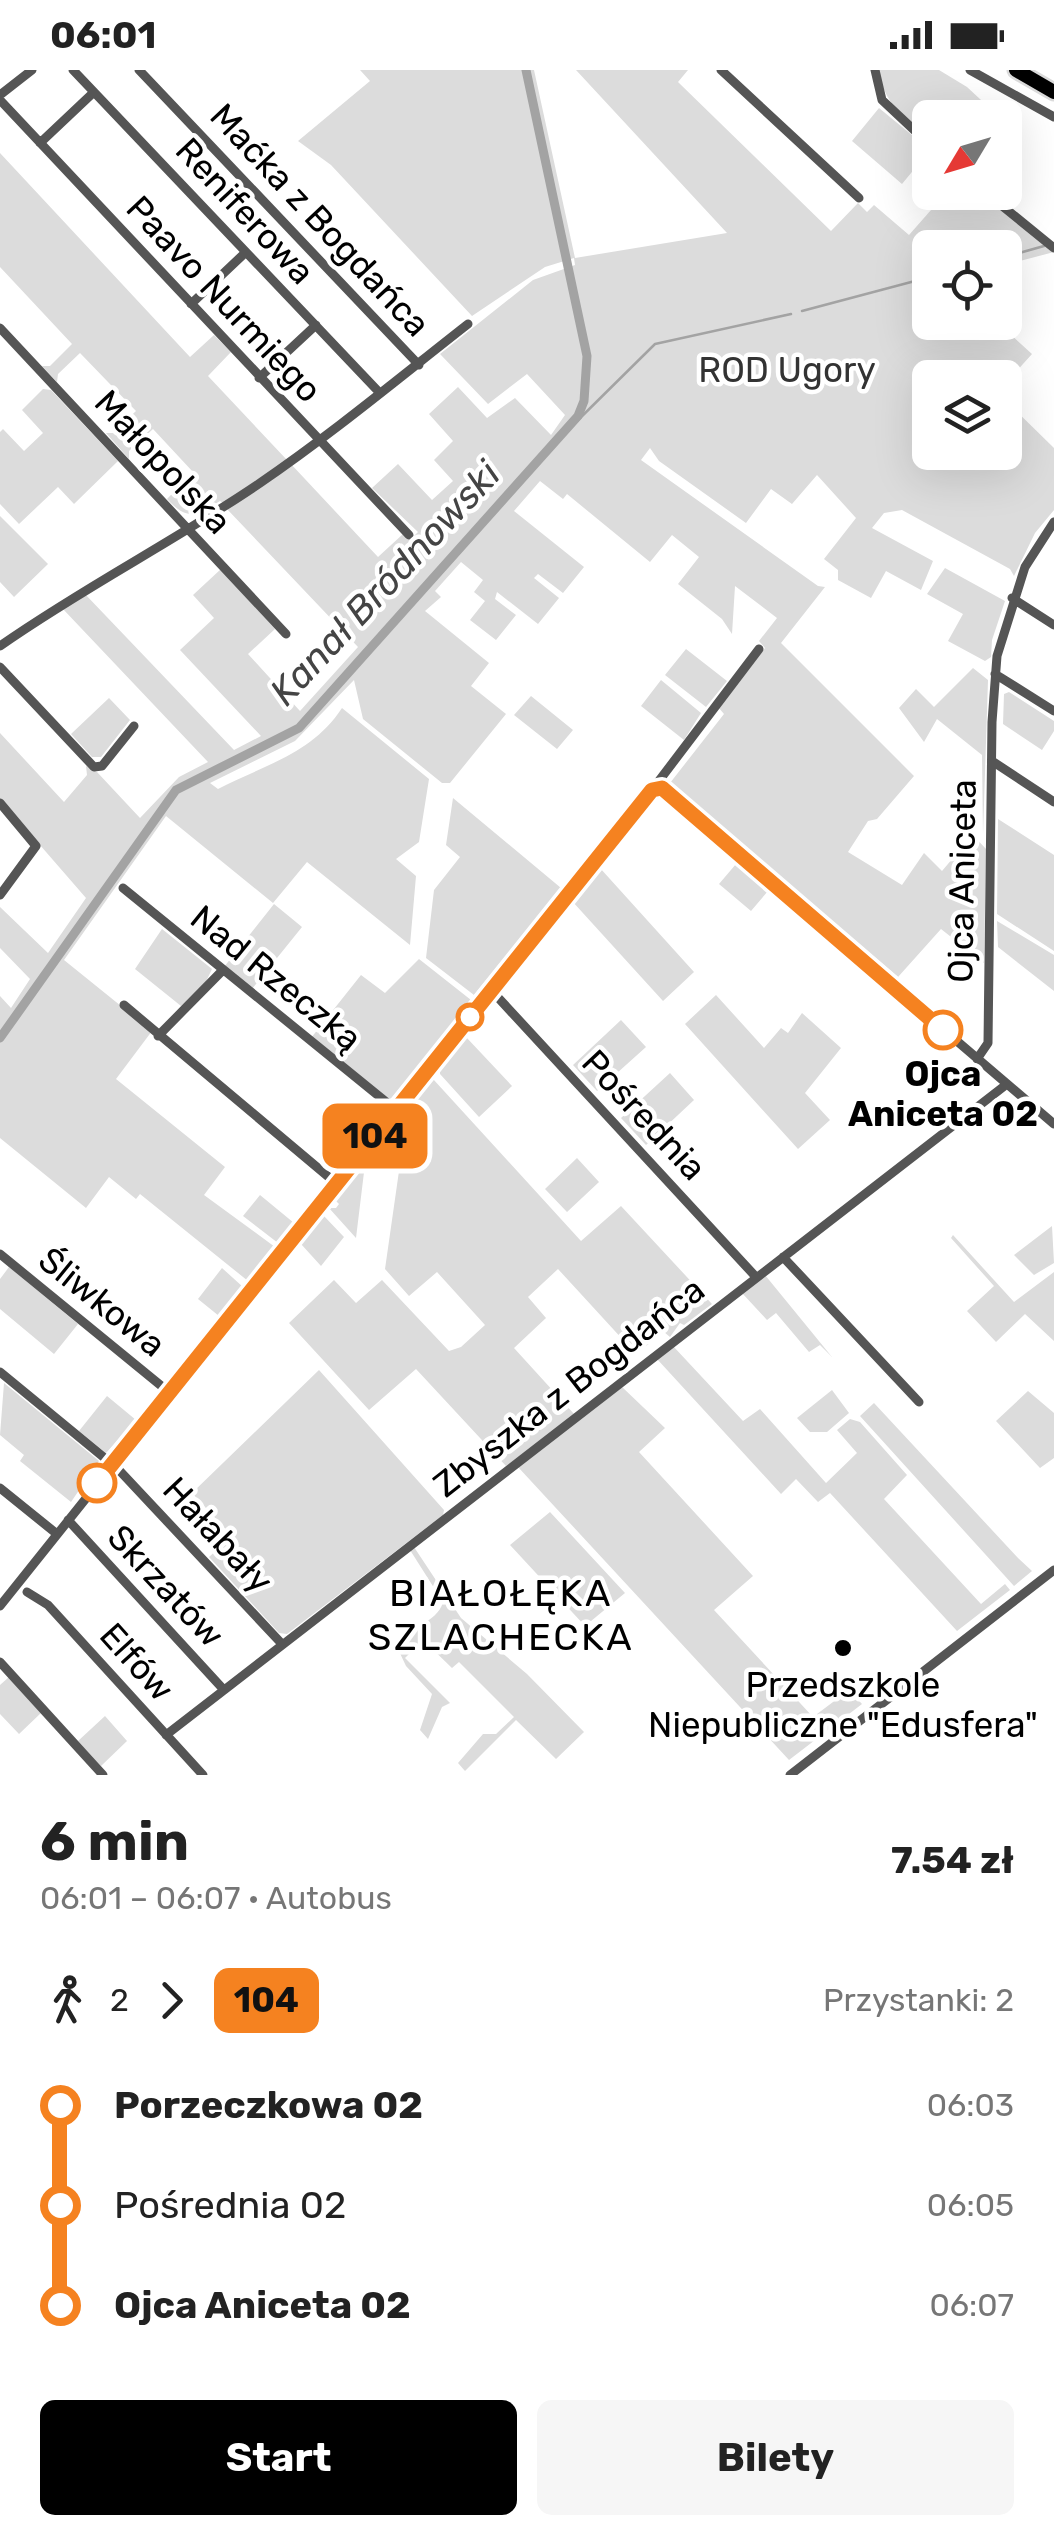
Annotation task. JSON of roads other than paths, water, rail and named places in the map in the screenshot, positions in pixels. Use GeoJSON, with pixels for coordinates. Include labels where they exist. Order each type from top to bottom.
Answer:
{"type":"FeatureCollection","features":[{"type":"Feature","properties":{"kind":"highway"},"geometry":{"type":"LineString","coordinates":[[1016,70],[1054,92]]}},
{"type":"Feature","properties":{"kind":"street"},"geometry":{"type":"LineString","coordinates":[[0,98],[32,70]]}},
{"type":"Feature","properties":{"kind":"street","name":"Reniferowa"},"geometry":{"type":"LineString","coordinates":[[73,70],[377,390]]}},
{"type":"Feature","properties":{"kind":"street","name":"Maćka z Bogdańca"},"geometry":{"type":"LineString","coordinates":[[139,70],[420,365]]}},
{"type":"Feature","properties":{"kind":"street"},"geometry":{"type":"LineString","coordinates":[[721,70],[859,198]]}},
{"type":"Feature","properties":{"kind":"street"},"geometry":{"type":"LineString","coordinates":[[875,70],[882,100],[912,128]]}},
{"type":"Feature","properties":{"kind":"street"},"geometry":{"type":"LineString","coordinates":[[970,70],[1054,117]]}},
{"type":"Feature","properties":{"kind":"street"},"geometry":{"type":"LineString","coordinates":[[40,143],[94,92]]}},
{"type":"Feature","properties":{"kind":"street","name":"Paavo Nurmiego"},"geometry":{"type":"LineString","coordinates":[[0,98],[409,535]]}},
{"type":"Feature","properties":{"kind":"street"},"geometry":{"type":"LineString","coordinates":[[1008,210],[1054,248]]}},
{"type":"Feature","properties":{"kind":"street"},"geometry":{"type":"LineString","coordinates":[[191,304],[246,252]]}},
{"type":"Feature","properties":{"kind":"street"},"geometry":{"type":"LineString","coordinates":[[0,646],[84,588],[188,528],[320,440],[468,324]]}},
{"type":"Feature","properties":{"kind":"street"},"geometry":{"type":"LineString","coordinates":[[259,378],[316,325]]}},
{"type":"Feature","properties":{"kind":"street","name":"Małopolska"},"geometry":{"type":"LineString","coordinates":[[0,328],[286,634]]}},
{"type":"Feature","properties":{"kind":"street","name":"Ojca Aniceta"},"geometry":{"type":"LineString","coordinates":[[977,1059],[988,1043],[992,761],[1000,637],[1030,555],[1054,522]]}},
{"type":"Feature","properties":{"kind":"street"},"geometry":{"type":"LineString","coordinates":[[1012,598],[1054,624]]}},
{"type":"Feature","properties":{"kind":"street"},"geometry":{"type":"LineString","coordinates":[[0,1606],[652,790],[760,648]]}},
{"type":"Feature","properties":{"kind":"street"},"geometry":{"type":"LineString","coordinates":[[0,667],[89,764],[102,766],[134,726]]}},
{"type":"Feature","properties":{"kind":"street"},"geometry":{"type":"LineString","coordinates":[[995,674],[1054,711]]}},
{"type":"Feature","properties":{"kind":"street","name":"Ojca Aniceta"},"geometry":{"type":"LineString","coordinates":[[992,761],[1054,802]]}},
{"type":"Feature","properties":{"kind":"street"},"geometry":{"type":"LineString","coordinates":[[652,790],[662,788],[1054,1124]]}},
{"type":"Feature","properties":{"kind":"street"},"geometry":{"type":"LineString","coordinates":[[0,802],[36,843],[0,894]]}},
{"type":"Feature","properties":{"kind":"street","name":"Nad Rzeczką"},"geometry":{"type":"LineString","coordinates":[[123,888],[396,1110]]}},
{"type":"Feature","properties":{"kind":"street"},"geometry":{"type":"LineString","coordinates":[[158,1036],[222,971]]}},
{"type":"Feature","properties":{"kind":"street","name":"Pośrednia"},"geometry":{"type":"LineString","coordinates":[[492,990],[756,1277]]}},
{"type":"Feature","properties":{"kind":"street"},"geometry":{"type":"LineString","coordinates":[[124,1005],[337,1184]]}},
{"type":"Feature","properties":{"kind":"street","name":"Zbyszka z Bogdańca"},"geometry":{"type":"LineString","coordinates":[[166,1735],[1007,1084]]}},
{"type":"Feature","properties":{"kind":"street","name":"Śliwkowa"},"geometry":{"type":"LineString","coordinates":[[0,1254],[170,1393]]}},
{"type":"Feature","properties":{"kind":"street"},"geometry":{"type":"LineString","coordinates":[[783,1256],[919,1402]]}},
{"type":"Feature","properties":{"kind":"street","name":"Hałabały"},"geometry":{"type":"LineString","coordinates":[[0,1372],[113,1464],[282,1644]]}},
{"type":"Feature","properties":{"kind":"street"},"geometry":{"type":"LineString","coordinates":[[0,1488],[57,1534]]}},
{"type":"Feature","properties":{"kind":"street","name":"Skrzatów"},"geometry":{"type":"LineString","coordinates":[[68,1520],[224,1690]]}},
{"type":"Feature","properties":{"kind":"street"},"geometry":{"type":"LineString","coordinates":[[790,1775],[1054,1570]]}},
{"type":"Feature","properties":{"kind":"street"},"geometry":{"type":"LineString","coordinates":[[0,1583],[11,1592]]}},
{"type":"Feature","properties":{"kind":"street","name":"Elfów"},"geometry":{"type":"LineString","coordinates":[[27,1592],[48,1605],[203,1775]]}},
{"type":"Feature","properties":{"kind":"street"},"geometry":{"type":"LineString","coordinates":[[0,1662],[104,1775]]}},
{"type":"Feature","properties":{"kind":"waterway","name":"Kanał Bródnowski"},"geometry":{"type":"LineString","coordinates":[[0,1038],[176,790],[299,728],[578,416],[584,401],[587,356],[526,70]]}},
{"type":"Feature","properties":{"kind":"waterway"},"geometry":{"type":"LineString","coordinates":[[1022,252],[1044,246]]}},
{"type":"Feature","properties":{"kind":"waterway"},"geometry":{"type":"LineString","coordinates":[[802,311],[912,282]]}},
{"type":"Feature","properties":{"kind":"waterway"},"geometry":{"type":"LineString","coordinates":[[571,427],[655,344],[791,314]]}},
{"type":"Feature","properties":{"kind":"place","name":"Ojca Aniceta 02"},"geometry":{"type":"Point","coordinates":[943,1030]}},
{"type":"Feature","properties":{"kind":"place","name":"Przedszkole Niepubliczne \"Edusfera\""},"geometry":{"type":"Point","coordinates":[843,1648]}},
{"type":"Feature","properties":{"kind":"district","name":"BIAŁOŁĘKA SZLACHECKA"},"geometry":{"type":"Point","coordinates":[501,1615]}},
{"type":"Feature","properties":{"kind":"park label","name":"ROD Ugory"},"geometry":{"type":"Point","coordinates":[787,370]}}]}
